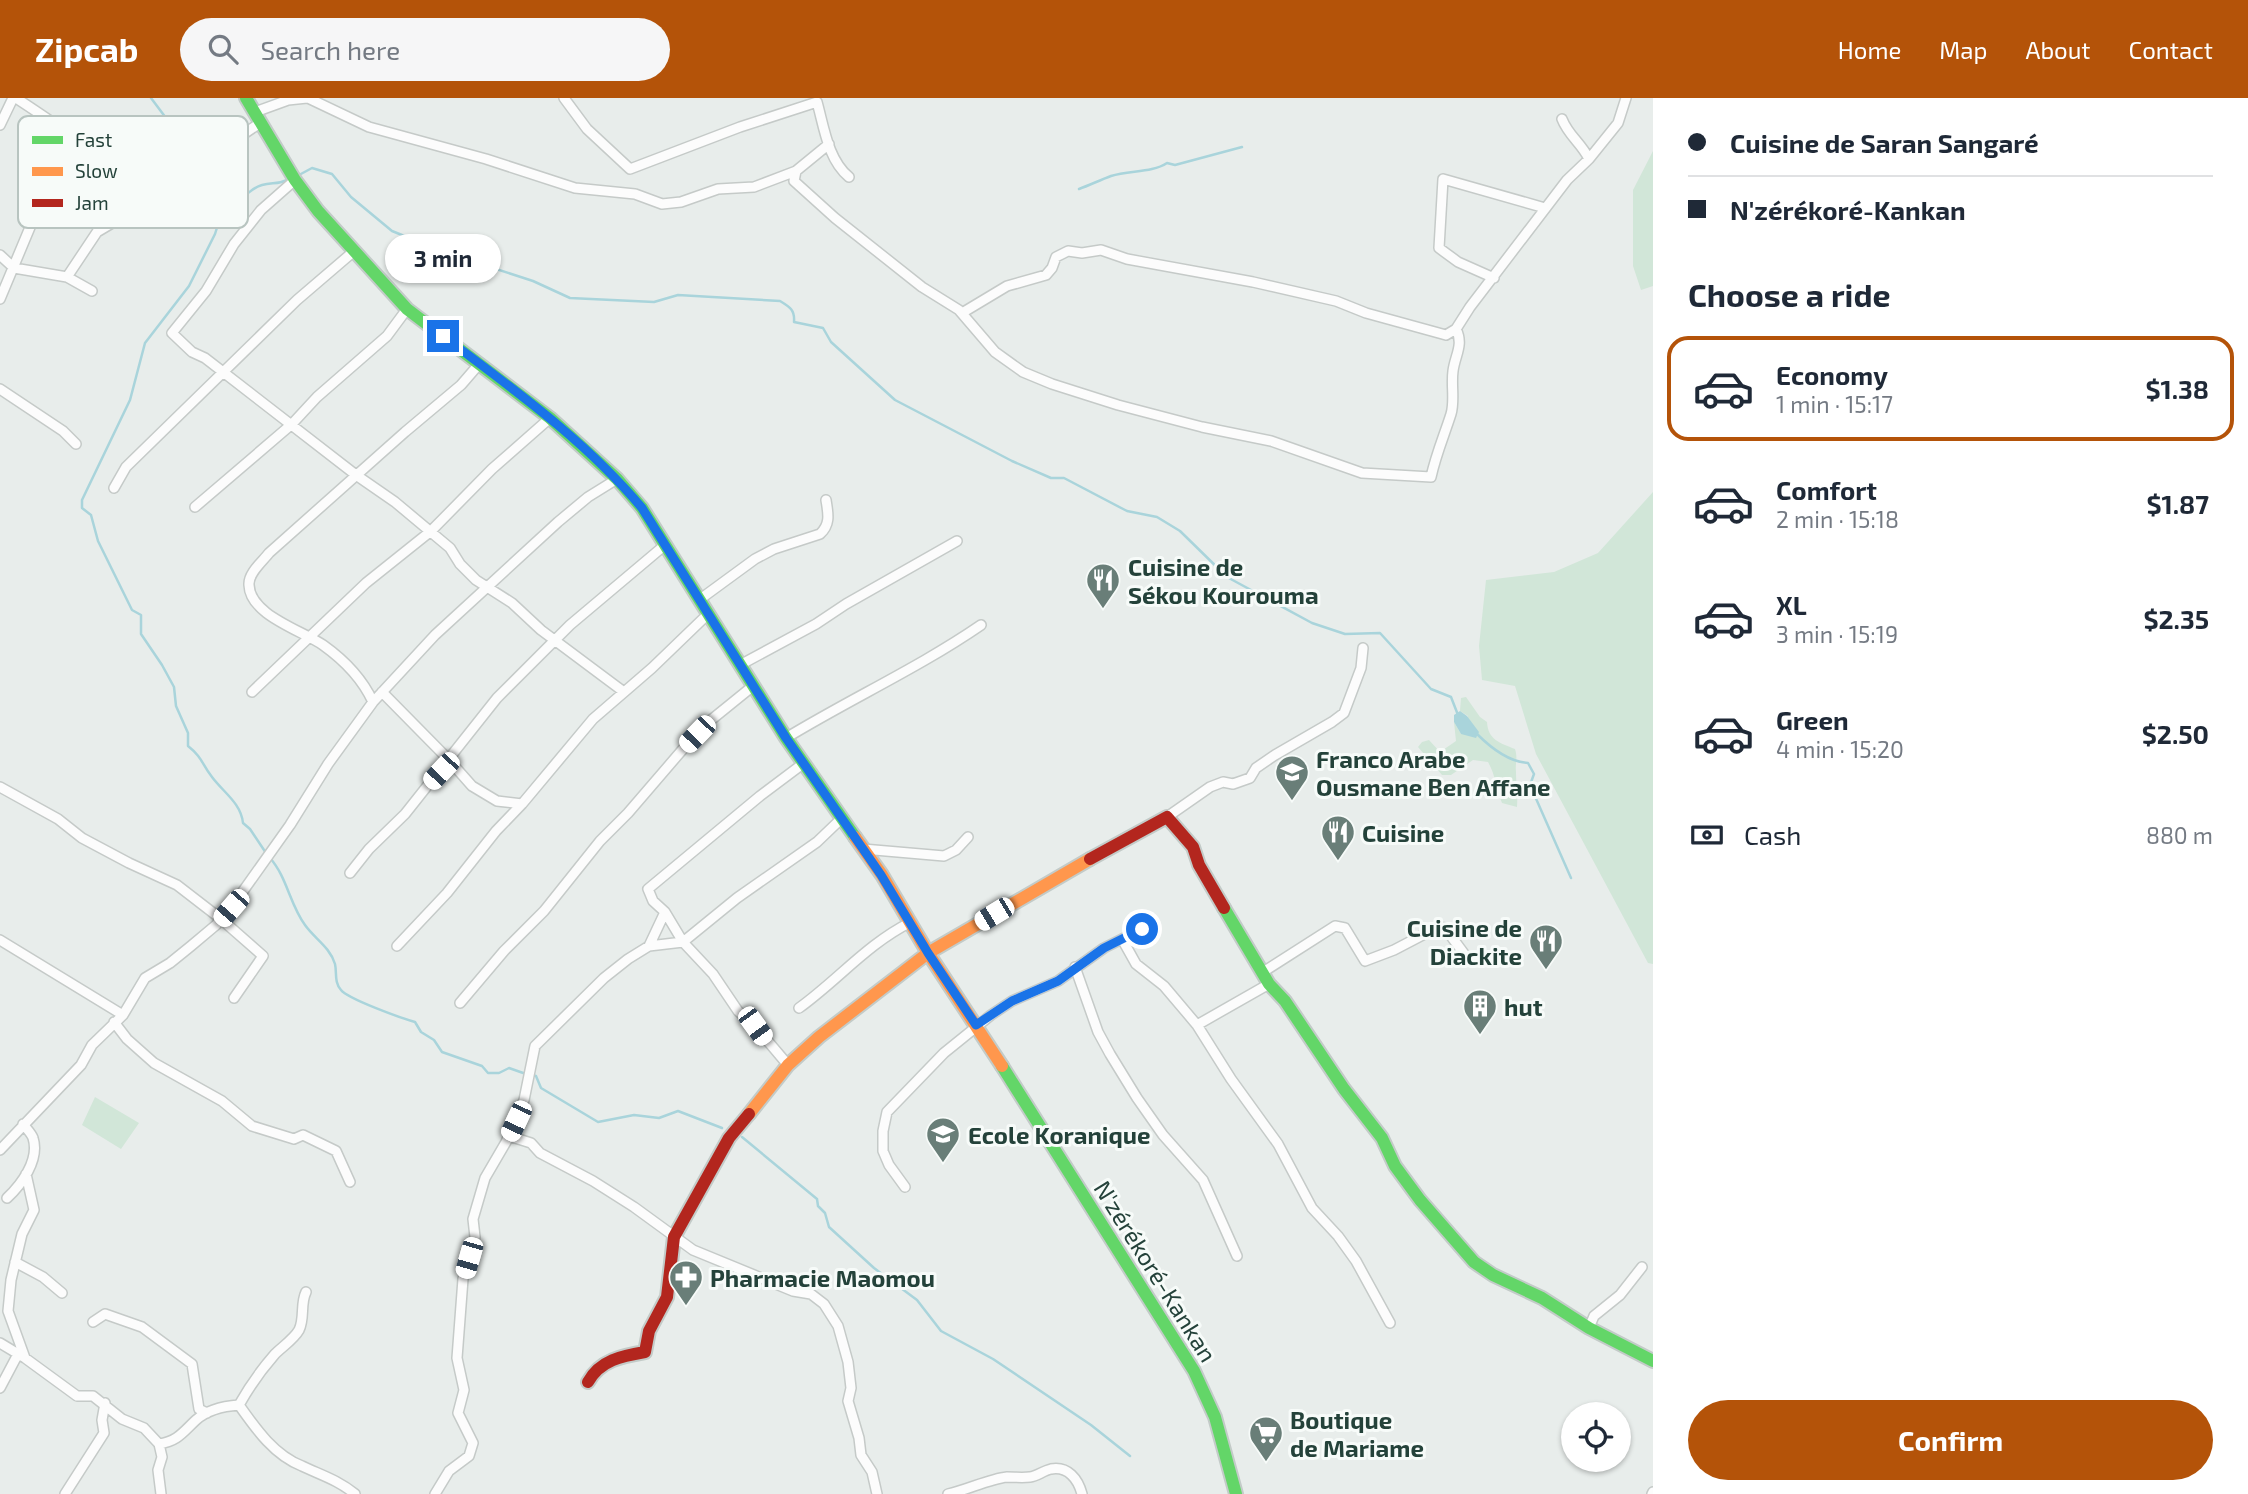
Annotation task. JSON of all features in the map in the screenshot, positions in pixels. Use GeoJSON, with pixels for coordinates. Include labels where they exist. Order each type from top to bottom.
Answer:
{"type":"FeatureCollection","features":[{"type":"Feature","properties":{"kind":"main road","name":"N'zérékoré-Kankan"},"geometry":{"type":"LineString","coordinates":[[246,98],[295,180],[353,252],[407,309],[550,418],[617,479],[642,508],[786,738],[911,922],[928,953],[1194,1371],[1215,1417],[1236,1494]]}},
{"type":"Feature","properties":{"kind":"main road"},"geometry":{"type":"LineString","coordinates":[[588,1382],[594,1369],[616,1358],[645,1352],[649,1331],[667,1297],[674,1237],[729,1138],[788,1065],[818,1037],[928,953],[1167,817],[1193,847],[1212,889],[1266,978],[1382,1138],[1395,1166],[1420,1200],[1474,1262],[1653,1362]]}},
{"type":"Feature","properties":{"kind":"street"},"geometry":{"type":"LineString","coordinates":[[0,125],[15,98],[44,116]]}},
{"type":"Feature","properties":{"kind":"street"},"geometry":{"type":"LineString","coordinates":[[248,126],[288,100],[307,98],[369,127],[486,159],[575,188],[635,194],[662,204],[681,202],[718,189],[754,187],[796,171],[829,144]]}},
{"type":"Feature","properties":{"kind":"street"},"geometry":{"type":"LineString","coordinates":[[564,98],[596,138],[630,169],[740,127],[828,98]]}},
{"type":"Feature","properties":{"kind":"street"},"geometry":{"type":"LineString","coordinates":[[962,313],[1007,286],[1046,275],[1056,257],[1068,251],[1083,253],[1101,250],[1127,259],[1253,282],[1336,301],[1366,313],[1446,335],[1456,329],[1567,180],[1589,159],[1618,123],[1626,98]]}},
{"type":"Feature","properties":{"kind":"street"},"geometry":{"type":"LineString","coordinates":[[816,100],[840,170],[849,177]]}},
{"type":"Feature","properties":{"kind":"street"},"geometry":{"type":"LineString","coordinates":[[1562,119],[1566,130],[1583,146],[1589,159]]}},
{"type":"Feature","properties":{"kind":"street"},"geometry":{"type":"LineString","coordinates":[[796,171],[794,181],[835,218],[922,287],[962,313],[995,352],[1023,372],[1118,405],[1202,427],[1271,441],[1362,472],[1431,477],[1437,448],[1451,412],[1453,369],[1460,349],[1460,337],[1456,329]]}},
{"type":"Feature","properties":{"kind":"street"},"geometry":{"type":"LineString","coordinates":[[1493,278],[1458,262],[1438,248],[1443,179],[1545,208]]}},
{"type":"Feature","properties":{"kind":"street"},"geometry":{"type":"LineString","coordinates":[[248,226],[261,210],[295,180]]}},
{"type":"Feature","properties":{"kind":"street"},"geometry":{"type":"LineString","coordinates":[[0,299],[30,228]]}},
{"type":"Feature","properties":{"kind":"street"},"geometry":{"type":"LineString","coordinates":[[67,277],[97,232],[104,228]]}},
{"type":"Feature","properties":{"kind":"street"},"geometry":{"type":"LineString","coordinates":[[247,228],[206,291],[172,334],[192,352],[205,358],[431,531],[450,548],[460,564],[487,588],[512,603],[555,641],[624,692]]}},
{"type":"Feature","properties":{"kind":"street"},"geometry":{"type":"LineString","coordinates":[[114,488],[126,467],[297,300],[353,252]]}},
{"type":"Feature","properties":{"kind":"street"},"geometry":{"type":"LineString","coordinates":[[0,255],[14,268],[67,277],[92,291]]}},
{"type":"Feature","properties":{"kind":"street"},"geometry":{"type":"LineString","coordinates":[[195,507],[292,424],[317,397],[387,336],[407,309]]}},
{"type":"Feature","properties":{"kind":"street"},"geometry":{"type":"LineString","coordinates":[[373,702],[360,678],[326,647],[268,615],[253,600],[249,584],[251,576],[270,553],[461,385],[480,363]]}},
{"type":"Feature","properties":{"kind":"street"},"geometry":{"type":"LineString","coordinates":[[0,388],[63,431],[76,444]]}},
{"type":"Feature","properties":{"kind":"street"},"geometry":{"type":"LineString","coordinates":[[253,692],[366,583],[431,531],[492,469],[550,418]]}},
{"type":"Feature","properties":{"kind":"street"},"geometry":{"type":"LineString","coordinates":[[0,1150],[81,1065],[92,1045],[122,1015],[145,978],[170,963],[221,919],[290,825],[328,764],[382,692],[435,635],[588,497],[617,479]]}},
{"type":"Feature","properties":{"kind":"street"},"geometry":{"type":"LineString","coordinates":[[699,600],[755,559],[781,546],[820,534],[826,529],[829,519],[825,500]]}},
{"type":"Feature","properties":{"kind":"street"},"geometry":{"type":"LineString","coordinates":[[740,665],[957,541]]}},
{"type":"Feature","properties":{"kind":"street"},"geometry":{"type":"LineString","coordinates":[[350,873],[369,849],[405,814],[497,698],[570,625],[664,545]]}},
{"type":"Feature","properties":{"kind":"street"},"geometry":{"type":"LineString","coordinates":[[397,946],[447,893],[496,831],[593,719],[708,614]]}},
{"type":"Feature","properties":{"kind":"street"},"geometry":{"type":"LineString","coordinates":[[786,738],[981,625]]}},
{"type":"Feature","properties":{"kind":"street"},"geometry":{"type":"LineString","coordinates":[[1167,817],[1210,787],[1223,782],[1233,784],[1250,778],[1256,768],[1344,713],[1361,668],[1363,648]]}},
{"type":"Feature","properties":{"kind":"street"},"geometry":{"type":"LineString","coordinates":[[460,1003],[519,935],[544,911],[600,841],[683,749],[711,720],[753,686]]}},
{"type":"Feature","properties":{"kind":"street"},"geometry":{"type":"LineString","coordinates":[[382,692],[472,786],[496,801],[522,804]]}},
{"type":"Feature","properties":{"kind":"street"},"geometry":{"type":"LineString","coordinates":[[788,1065],[738,1010],[713,974],[682,942],[665,912],[653,901],[648,889],[804,763]]}},
{"type":"Feature","properties":{"kind":"street"},"geometry":{"type":"LineString","coordinates":[[0,787],[58,819],[82,838],[177,885],[221,919],[263,957],[234,998]]}},
{"type":"Feature","properties":{"kind":"street"},"geometry":{"type":"LineString","coordinates":[[435,1494],[449,1471],[469,1455],[473,1443],[458,1413],[464,1390],[457,1358],[463,1279],[475,1237],[473,1219],[485,1178],[509,1136],[524,1100],[535,1046],[604,978],[649,946],[682,942],[737,898],[817,842],[842,818]]}},
{"type":"Feature","properties":{"kind":"street"},"geometry":{"type":"LineString","coordinates":[[863,849],[944,856],[956,850],[968,837]]}},
{"type":"Feature","properties":{"kind":"street"},"geometry":{"type":"LineString","coordinates":[[649,946],[665,912]]}},
{"type":"Feature","properties":{"kind":"street"},"geometry":{"type":"LineString","coordinates":[[799,1008],[823,991],[854,960],[890,932],[911,922]]}},
{"type":"Feature","properties":{"kind":"street"},"geometry":{"type":"LineString","coordinates":[[1197,1024],[1266,978],[1335,926],[1345,928],[1365,961],[1394,950],[1438,927],[1446,928],[1468,959]]}},
{"type":"Feature","properties":{"kind":"street"},"geometry":{"type":"LineString","coordinates":[[905,1187],[889,1166],[883,1151],[887,1112],[944,1053],[976,1025],[1012,1001],[1058,981],[1075,967],[1142,929]]}},
{"type":"Feature","properties":{"kind":"street"},"geometry":{"type":"LineString","coordinates":[[1122,939],[1136,964],[1164,986],[1197,1024],[1231,1079],[1278,1144],[1312,1208],[1338,1236],[1356,1261],[1390,1323]]}},
{"type":"Feature","properties":{"kind":"street"},"geometry":{"type":"LineString","coordinates":[[0,940],[122,1015]]}},
{"type":"Feature","properties":{"kind":"street"},"geometry":{"type":"LineString","coordinates":[[1075,967],[1098,1032],[1110,1054],[1163,1135],[1203,1180],[1237,1256]]}},
{"type":"Feature","properties":{"kind":"street"},"geometry":{"type":"LineString","coordinates":[[114,1022],[127,1039],[154,1063],[222,1101],[252,1126],[294,1139],[303,1135],[336,1152],[350,1182]]}},
{"type":"Feature","properties":{"kind":"street"},"geometry":{"type":"LineString","coordinates":[[7,1198],[22,1185],[33,1156],[33,1139],[23,1124]]}},
{"type":"Feature","properties":{"kind":"street"},"geometry":{"type":"LineString","coordinates":[[509,1136],[531,1143],[540,1153],[593,1181],[693,1250],[793,1292],[811,1294],[824,1304],[838,1326],[848,1362],[851,1388],[848,1401],[861,1455],[872,1472],[877,1494]]}},
{"type":"Feature","properties":{"kind":"street"},"geometry":{"type":"LineString","coordinates":[[22,1356],[8,1311],[11,1280],[22,1234],[34,1210],[26,1174]]}},
{"type":"Feature","properties":{"kind":"street"},"geometry":{"type":"LineString","coordinates":[[15,1262],[43,1277],[62,1293]]}},
{"type":"Feature","properties":{"kind":"street"},"geometry":{"type":"LineString","coordinates":[[1589,1328],[1594,1316],[1619,1295],[1642,1267]]}},
{"type":"Feature","properties":{"kind":"street"},"geometry":{"type":"LineString","coordinates":[[239,1405],[249,1387],[275,1354],[299,1331],[302,1301],[306,1292]]}},
{"type":"Feature","properties":{"kind":"street"},"geometry":{"type":"LineString","coordinates":[[93,1322],[105,1314],[142,1327],[177,1351],[192,1364],[199,1409],[207,1413]]}},
{"type":"Feature","properties":{"kind":"street"},"geometry":{"type":"LineString","coordinates":[[0,1343],[76,1396],[93,1396],[122,1419],[144,1428],[159,1444],[162,1457],[158,1470],[161,1494]]}},
{"type":"Feature","properties":{"kind":"street"},"geometry":{"type":"LineString","coordinates":[[0,1388],[22,1356]]}},
{"type":"Feature","properties":{"kind":"street"},"geometry":{"type":"LineString","coordinates":[[65,1494],[104,1433],[104,1403]]}},
{"type":"Feature","properties":{"kind":"street"},"geometry":{"type":"LineString","coordinates":[[159,1444],[173,1442],[197,1418],[207,1413],[239,1405]]}},
{"type":"Feature","properties":{"kind":"street"},"geometry":{"type":"LineString","coordinates":[[239,1405],[262,1436],[281,1454],[300,1466],[344,1484],[355,1494]]}},
{"type":"Feature","properties":{"kind":"street"},"geometry":{"type":"LineString","coordinates":[[948,1494],[1004,1478],[1029,1477],[1051,1469],[1064,1470],[1072,1475],[1079,1483],[1082,1494]]}},
{"type":"Feature","properties":{"kind":"green space"},"geometry":{"type":"Polygon","coordinates":[[[1653,151],[1653,286],[1641,290],[1633,266],[1633,190],[1653,151]]]}},
{"type":"Feature","properties":{"kind":"green space"},"geometry":{"type":"Polygon","coordinates":[[[1653,492],[1653,964],[1648,963],[1536,754],[1515,686],[1482,680],[1479,646],[1486,580],[1554,572],[1598,553],[1653,492]]]}},
{"type":"Feature","properties":{"kind":"green space"},"geometry":{"type":"Polygon","coordinates":[[[1466,697],[1480,717],[1487,722],[1492,737],[1515,749],[1517,807],[1502,803],[1488,762],[1473,760],[1451,775],[1442,775],[1418,747],[1429,740],[1440,752],[1456,741],[1454,722],[1461,734],[1468,716],[1460,711],[1461,698],[1466,697]]]}},
{"type":"Feature","properties":{"kind":"green space"},"geometry":{"type":"Polygon","coordinates":[[[95,1097],[139,1123],[121,1149],[82,1125],[95,1097]]]}},
{"type":"Feature","properties":{"kind":"water"},"geometry":{"type":"Polygon","coordinates":[[[1460,711],[1479,732],[1476,738],[1461,734],[1454,722],[1454,715],[1460,711]]]}},
{"type":"Feature","properties":{"kind":"waterway"},"geometry":{"type":"LineString","coordinates":[[151,98],[164,116]]}},
{"type":"Feature","properties":{"kind":"waterway"},"geometry":{"type":"LineString","coordinates":[[1079,189],[1118,174],[1167,163],[1175,165],[1242,147]]}},
{"type":"Feature","properties":{"kind":"waterway"},"geometry":{"type":"LineString","coordinates":[[299,175],[312,168],[332,174],[351,197],[392,231],[474,264],[533,281],[570,298],[654,302],[678,295],[780,301],[791,309],[794,322],[823,328],[831,342],[895,400],[1012,461],[1051,478],[1064,478],[1127,511],[1157,517],[1180,531],[1227,577],[1312,623],[1345,634],[1380,633],[1431,689],[1451,697],[1458,715]]}},
{"type":"Feature","properties":{"kind":"waterway"},"geometry":{"type":"LineString","coordinates":[[248,193],[262,185],[290,179]]}},
{"type":"Feature","properties":{"kind":"waterway"},"geometry":{"type":"LineString","coordinates":[[217,228],[189,286],[145,343],[130,400],[82,500],[82,508],[91,515],[98,541],[132,610],[141,615],[141,634],[174,687],[176,706],[188,733],[188,746],[239,809],[243,823],[266,853]]}},
{"type":"Feature","properties":{"kind":"waterway"},"geometry":{"type":"LineString","coordinates":[[1477,734],[1507,757],[1528,763],[1534,774],[1530,785],[1571,878]]}},
{"type":"Feature","properties":{"kind":"waterway"},"geometry":{"type":"LineString","coordinates":[[270,858],[281,874],[300,917],[333,958],[341,990],[364,1003],[415,1022],[421,1032],[434,1040],[442,1052],[482,1066],[488,1073],[499,1073],[509,1068],[526,1074]]}},
{"type":"Feature","properties":{"kind":"waterway"},"geometry":{"type":"LineString","coordinates":[[532,1075],[536,1076],[541,1088],[598,1122],[634,1115],[659,1118],[678,1111],[722,1128]]}},
{"type":"Feature","properties":{"kind":"waterway"},"geometry":{"type":"LineString","coordinates":[[742,1137],[817,1199],[829,1227],[874,1268],[917,1300],[941,1331],[993,1359],[1091,1425],[1130,1456]]}},
{"type":"Feature","properties":{"kind":"traffic: fast"},"geometry":{"type":"LineString","coordinates":[[246,98],[295,180],[318,211],[407,309],[550,418],[617,479],[642,508],[786,738],[855,837]]}},
{"type":"Feature","properties":{"kind":"traffic: fast"},"geometry":{"type":"LineString","coordinates":[[1224,908],[1269,984],[1285,1001],[1344,1089],[1382,1138],[1395,1166],[1420,1200],[1474,1262],[1493,1275],[1542,1298],[1589,1328],[1653,1361]]}},
{"type":"Feature","properties":{"kind":"traffic: fast"},"geometry":{"type":"LineString","coordinates":[[1002,1066],[1194,1371],[1215,1417],[1236,1494]]}},
{"type":"Feature","properties":{"kind":"traffic: slow"},"geometry":{"type":"LineString","coordinates":[[855,837],[882,875],[928,953],[1002,1066]]}},
{"type":"Feature","properties":{"kind":"traffic: slow"},"geometry":{"type":"LineString","coordinates":[[749,1114],[788,1065],[819,1037],[928,953],[1090,859]]}},
{"type":"Feature","properties":{"kind":"traffic: jam"},"geometry":{"type":"LineString","coordinates":[[1090,859],[1167,817],[1193,847],[1199,865],[1224,908]]}},
{"type":"Feature","properties":{"kind":"traffic: jam"},"geometry":{"type":"LineString","coordinates":[[588,1382],[605,1364],[620,1357],[645,1352],[649,1331],[667,1297],[674,1237],[729,1138],[749,1114]]}},
{"type":"Feature","properties":{"kind":"place","name":"Cuisine de Sékou Kourouma"},"geometry":{"type":"Point","coordinates":[1103,610]}},
{"type":"Feature","properties":{"kind":"place","name":"Franco Arabe Ousmane Ben Affane"},"geometry":{"type":"Point","coordinates":[1292,802]}},
{"type":"Feature","properties":{"kind":"place","name":"Cuisine"},"geometry":{"type":"Point","coordinates":[1338,862]}},
{"type":"Feature","properties":{"kind":"place","name":"Cuisine de Diackite"},"geometry":{"type":"Point","coordinates":[1546,971]}},
{"type":"Feature","properties":{"kind":"place","name":"hut"},"geometry":{"type":"Point","coordinates":[1480,1036]}},
{"type":"Feature","properties":{"kind":"place","name":"Ecole Koranique"},"geometry":{"type":"Point","coordinates":[943,1164]}},
{"type":"Feature","properties":{"kind":"place","name":"Pharmacie Maomou"},"geometry":{"type":"Point","coordinates":[686,1307]}},
{"type":"Feature","properties":{"kind":"place","name":"Boutique de Mariame"},"geometry":{"type":"Point","coordinates":[1266,1463]}},
{"type":"Feature","properties":{"kind":"route"},"geometry":{"type":"LineString","coordinates":[[443,336],[590,452],[642,508],[786,738],[881,875],[976,1025],[1012,1001],[1058,981],[1104,948],[1142,929]]}}]}
